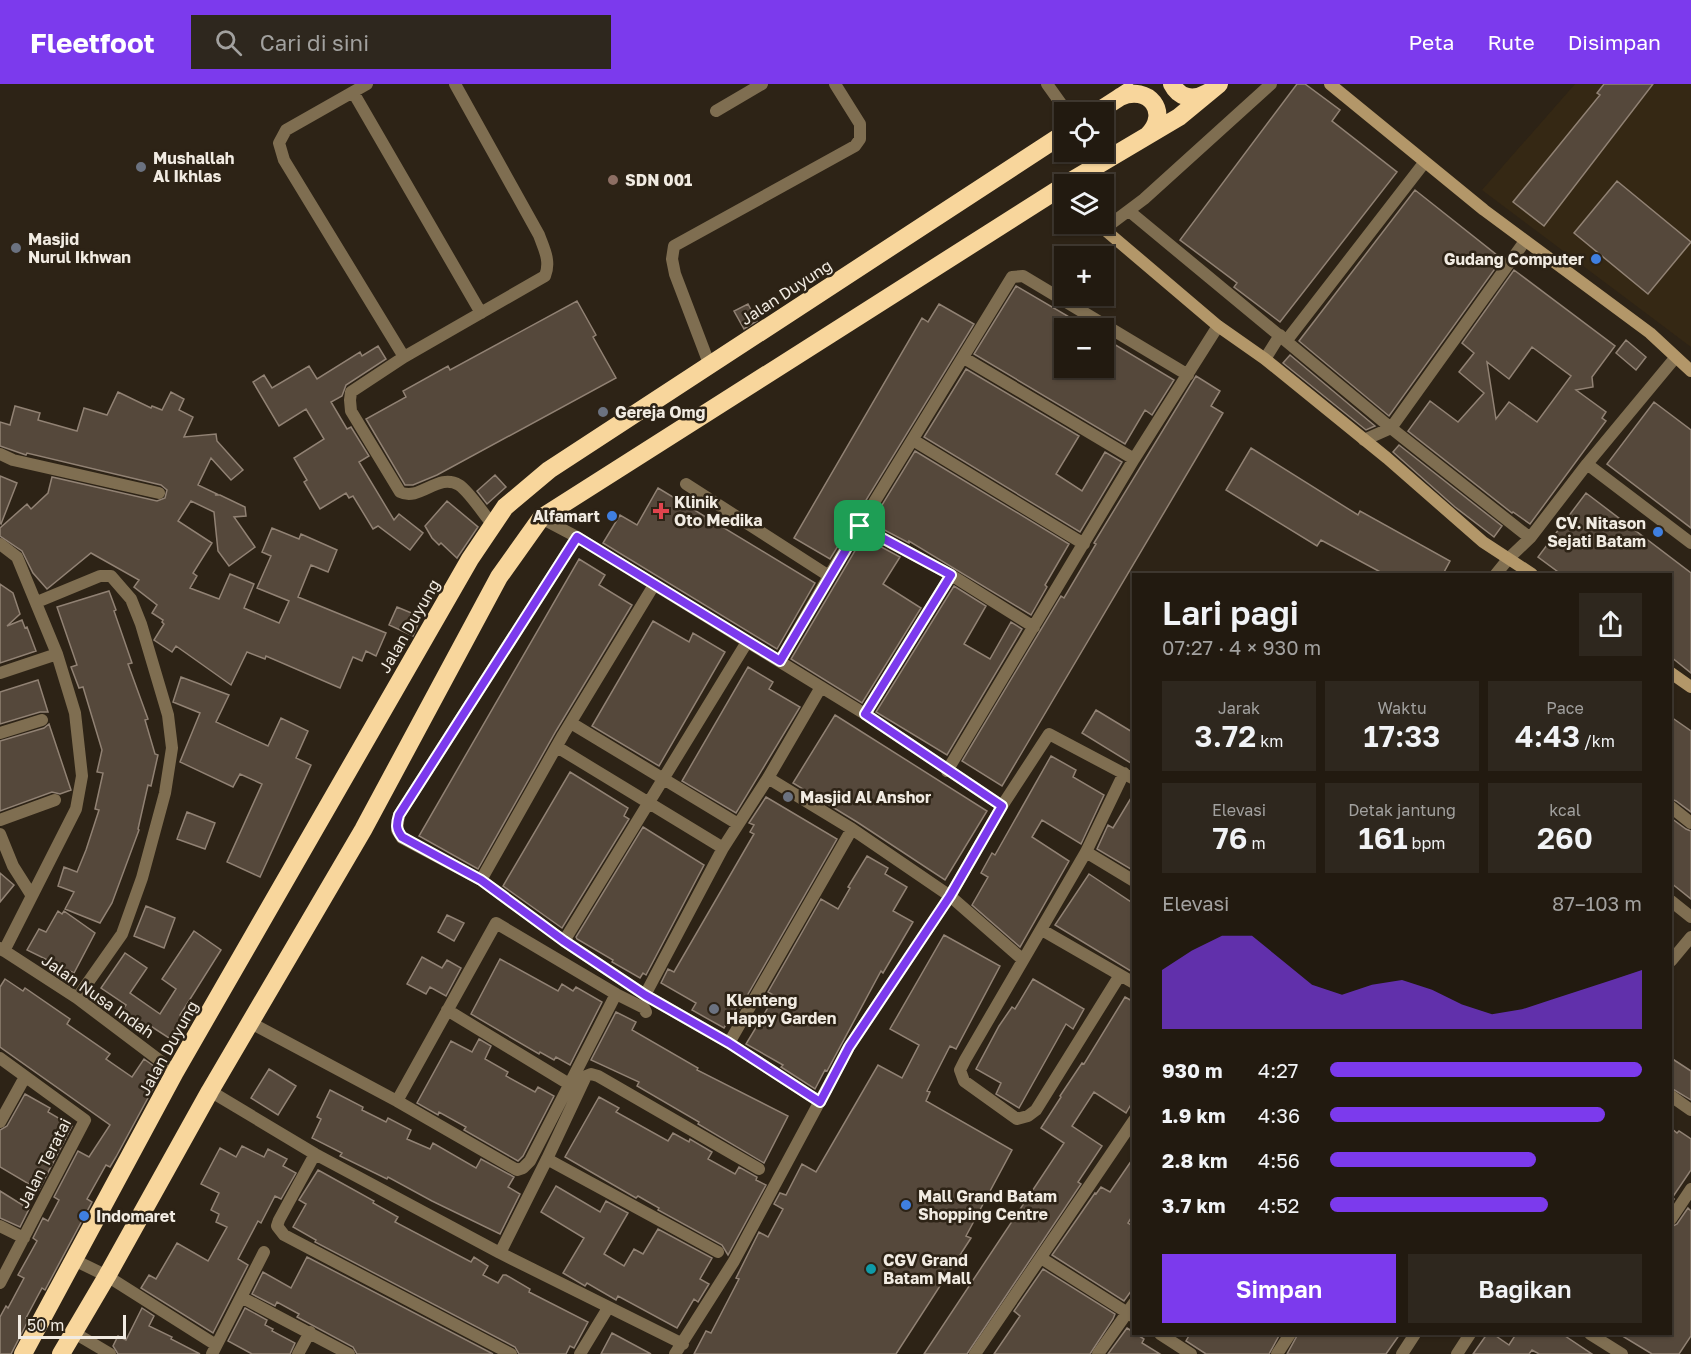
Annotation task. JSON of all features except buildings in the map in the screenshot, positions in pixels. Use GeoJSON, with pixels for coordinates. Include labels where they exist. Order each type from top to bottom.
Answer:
{"type":"FeatureCollection","features":[{"type":"Feature","properties":{"kind":"highway"},"geometry":{"type":"LineString","coordinates":[[1113,102],[1139,84]]}},
{"type":"Feature","properties":{"kind":"highway"},"geometry":{"type":"LineString","coordinates":[[1172,84],[1180,94],[1194,98],[1213,88]]}},
{"type":"Feature","properties":{"kind":"highway"},"geometry":{"type":"LineString","coordinates":[[1087,174],[1179,117],[1213,88]]}},
{"type":"Feature","properties":{"kind":"highway"},"geometry":{"type":"LineString","coordinates":[[1120,98],[1133,92],[1148,96],[1153,101],[1158,115],[1157,123],[1148,135]]}},
{"type":"Feature","properties":{"kind":"highway","name":"Jalan Duyung"},"geometry":{"type":"LineString","coordinates":[[23,1354],[175,1072],[464,570],[505,507],[549,471],[1054,141]]}},
{"type":"Feature","properties":{"kind":"highway"},"geometry":{"type":"LineString","coordinates":[[61,1354],[210,1091],[363,830],[499,577],[541,518],[1054,195]]}},
{"type":"Feature","properties":{"kind":"street"},"geometry":{"type":"LineString","coordinates":[[367,84],[286,130],[279,143],[280,151],[404,357]]}},
{"type":"Feature","properties":{"kind":"street"},"geometry":{"type":"LineString","coordinates":[[455,84],[539,235],[548,258],[548,268],[545,276],[404,357],[351,392],[350,400],[351,411],[400,492],[406,495],[414,493],[439,482],[460,485],[493,525]]}},
{"type":"Feature","properties":{"kind":"street"},"geometry":{"type":"LineString","coordinates":[[716,111],[762,84]]}},
{"type":"Feature","properties":{"kind":"street"},"geometry":{"type":"LineString","coordinates":[[710,366],[675,274],[672,259],[674,246],[855,146],[860,139],[860,124],[835,84]]}},
{"type":"Feature","properties":{"kind":"street"},"geometry":{"type":"LineString","coordinates":[[1047,84],[1060,102]]}},
{"type":"Feature","properties":{"kind":"street"},"geometry":{"type":"LineString","coordinates":[[1114,219],[1129,211],[1271,84]]}},
{"type":"Feature","properties":{"kind":"street"},"geometry":{"type":"LineString","coordinates":[[1330,84],[1424,163],[1524,241],[1650,333],[1675,358],[1691,370]]}},
{"type":"Feature","properties":{"kind":"street"},"geometry":{"type":"LineString","coordinates":[[353,92],[481,313]]}},
{"type":"Feature","properties":{"kind":"street"},"geometry":{"type":"LineString","coordinates":[[1265,359],[1424,163]]}},
{"type":"Feature","properties":{"kind":"street"},"geometry":{"type":"LineString","coordinates":[[1129,211],[1391,428],[1530,538]]}},
{"type":"Feature","properties":{"kind":"street"},"geometry":{"type":"LineString","coordinates":[[1110,234],[1218,326],[1265,359],[1484,542],[1531,573]]}},
{"type":"Feature","properties":{"kind":"street"},"geometry":{"type":"LineString","coordinates":[[1364,440],[1391,428],[1524,241]]}},
{"type":"Feature","properties":{"kind":"street"},"geometry":{"type":"LineString","coordinates":[[780,661],[829,576],[1012,277],[1023,276],[1188,375]]}},
{"type":"Feature","properties":{"kind":"street"},"geometry":{"type":"LineString","coordinates":[[947,771],[1134,459],[1218,326]]}},
{"type":"Feature","properties":{"kind":"street"},"geometry":{"type":"LineString","coordinates":[[964,358],[1134,459]]}},
{"type":"Feature","properties":{"kind":"street"},"geometry":{"type":"LineString","coordinates":[[1497,573],[1530,538],[1587,464],[1675,358]]}},
{"type":"Feature","properties":{"kind":"street"},"geometry":{"type":"LineString","coordinates":[[913,440],[1084,544]]}},
{"type":"Feature","properties":{"kind":"street"},"geometry":{"type":"LineString","coordinates":[[0,454],[14,460],[159,493]]}},
{"type":"Feature","properties":{"kind":"street"},"geometry":{"type":"LineString","coordinates":[[1587,464],[1691,543]]}},
{"type":"Feature","properties":{"kind":"street"},"geometry":{"type":"LineString","coordinates":[[686,484],[829,576]]}},
{"type":"Feature","properties":{"kind":"street"},"geometry":{"type":"LineString","coordinates":[[541,518],[577,537],[865,714],[1002,806]]}},
{"type":"Feature","properties":{"kind":"street"},"geometry":{"type":"LineString","coordinates":[[860,526],[951,575],[1034,627]]}},
{"type":"Feature","properties":{"kind":"street"},"geometry":{"type":"LineString","coordinates":[[577,537],[399,815],[397,830],[402,837],[481,880],[564,941],[645,995],[729,1043],[820,1102]]}},
{"type":"Feature","properties":{"kind":"street"},"geometry":{"type":"LineString","coordinates":[[0,544],[17,557],[57,654],[75,713],[82,776],[76,809],[2,950]]}},
{"type":"Feature","properties":{"kind":"street"},"geometry":{"type":"LineString","coordinates":[[865,714],[951,575]]}},
{"type":"Feature","properties":{"kind":"street"},"geometry":{"type":"LineString","coordinates":[[37,602],[100,576],[111,576],[120,585],[131,599],[141,624],[168,714],[172,748],[165,793],[142,878],[122,934],[77,998]]}},
{"type":"Feature","properties":{"kind":"street"},"geometry":{"type":"LineString","coordinates":[[481,880],[654,585]]}},
{"type":"Feature","properties":{"kind":"street"},"geometry":{"type":"LineString","coordinates":[[564,941],[747,642]]}},
{"type":"Feature","properties":{"kind":"street"},"geometry":{"type":"LineString","coordinates":[[0,674],[57,654]]}},
{"type":"Feature","properties":{"kind":"street"},"geometry":{"type":"LineString","coordinates":[[1672,674],[1691,687]]}},
{"type":"Feature","properties":{"kind":"street"},"geometry":{"type":"LineString","coordinates":[[645,995],[723,848],[768,778],[821,687]]}},
{"type":"Feature","properties":{"kind":"street"},"geometry":{"type":"LineString","coordinates":[[0,733],[42,720]]}},
{"type":"Feature","properties":{"kind":"street"},"geometry":{"type":"LineString","coordinates":[[571,723],[738,824]]}},
{"type":"Feature","properties":{"kind":"street"},"geometry":{"type":"LineString","coordinates":[[210,1091],[315,1154],[608,1308],[679,1349],[734,1261],[849,1047],[950,896],[1002,806],[1049,734],[1129,776],[1042,930],[1022,959],[960,1071],[963,1081],[1017,1119],[1028,1116],[1036,1110],[1120,975]]}},
{"type":"Feature","properties":{"kind":"street"},"geometry":{"type":"LineString","coordinates":[[557,747],[723,848]]}},
{"type":"Feature","properties":{"kind":"street"},"geometry":{"type":"LineString","coordinates":[[768,778],[852,829],[950,896],[1022,959]]}},
{"type":"Feature","properties":{"kind":"street"},"geometry":{"type":"LineString","coordinates":[[0,820],[55,800]]}},
{"type":"Feature","properties":{"kind":"street"},"geometry":{"type":"LineString","coordinates":[[1672,808],[1691,823]]}},
{"type":"Feature","properties":{"kind":"street"},"geometry":{"type":"LineString","coordinates":[[729,1043],[852,829]]}},
{"type":"Feature","properties":{"kind":"street"},"geometry":{"type":"LineString","coordinates":[[0,834],[13,866],[32,896]]}},
{"type":"Feature","properties":{"kind":"street"},"geometry":{"type":"LineString","coordinates":[[1086,852],[1132,879]]}},
{"type":"Feature","properties":{"kind":"street"},"geometry":{"type":"LineString","coordinates":[[1672,902],[1691,917]]}},
{"type":"Feature","properties":{"kind":"street"},"geometry":{"type":"LineString","coordinates":[[397,1101],[496,923],[616,994],[644,1008],[646,1012]]}},
{"type":"Feature","properties":{"kind":"street"},"geometry":{"type":"LineString","coordinates":[[1042,930],[1132,982]]}},
{"type":"Feature","properties":{"kind":"street"},"geometry":{"type":"LineString","coordinates":[[1672,960],[1691,937]]}},
{"type":"Feature","properties":{"kind":"street","name":"Jalan Nusa Indah"},"geometry":{"type":"LineString","coordinates":[[2,950],[77,998],[175,1072]]}},
{"type":"Feature","properties":{"kind":"street"},"geometry":{"type":"LineString","coordinates":[[251,1023],[397,1101],[517,1170],[530,1161],[616,994]]}},
{"type":"Feature","properties":{"kind":"street"},"geometry":{"type":"LineString","coordinates":[[447,1010],[569,1084]]}},
{"type":"Feature","properties":{"kind":"street","name":"Jalan Teratai"},"geometry":{"type":"LineString","coordinates":[[0,1058],[85,1120],[0,1283]]}},
{"type":"Feature","properties":{"kind":"street"},"geometry":{"type":"LineString","coordinates":[[500,1252],[547,1159],[583,1080],[591,1074],[759,1169]]}},
{"type":"Feature","properties":{"kind":"street"},"geometry":{"type":"LineString","coordinates":[[0,1122],[25,1077]]}},
{"type":"Feature","properties":{"kind":"street"},"geometry":{"type":"LineString","coordinates":[[1672,1097],[1691,1110]]}},
{"type":"Feature","properties":{"kind":"street"},"geometry":{"type":"LineString","coordinates":[[975,1354],[1132,1123]]}},
{"type":"Feature","properties":{"kind":"street"},"geometry":{"type":"LineString","coordinates":[[315,1154],[279,1220],[278,1226],[284,1235],[511,1354]]}},
{"type":"Feature","properties":{"kind":"street"},"geometry":{"type":"LineString","coordinates":[[547,1159],[718,1252]]}},
{"type":"Feature","properties":{"kind":"street"},"geometry":{"type":"LineString","coordinates":[[1672,1218],[1691,1189]]}},
{"type":"Feature","properties":{"kind":"street"},"geometry":{"type":"LineString","coordinates":[[0,1226],[24,1238]]}},
{"type":"Feature","properties":{"kind":"street"},"geometry":{"type":"LineString","coordinates":[[75,1260],[107,1276],[214,1349],[264,1252]]}},
{"type":"Feature","properties":{"kind":"street"},"geometry":{"type":"LineString","coordinates":[[1041,1258],[1132,1311],[1098,1354]]}},
{"type":"Feature","properties":{"kind":"street"},"geometry":{"type":"LineString","coordinates":[[241,1297],[350,1354]]}},
{"type":"Feature","properties":{"kind":"street"},"geometry":{"type":"LineString","coordinates":[[580,1354],[608,1308]]}},
{"type":"Feature","properties":{"kind":"street"},"geometry":{"type":"LineString","coordinates":[[73,1332],[110,1354]]}},
{"type":"Feature","properties":{"kind":"street"},"geometry":{"type":"LineString","coordinates":[[298,1354],[310,1332]]}},
{"type":"Feature","properties":{"kind":"street"},"geometry":{"type":"LineString","coordinates":[[1277,1354],[1289,1335]]}},
{"type":"Feature","properties":{"kind":"street"},"geometry":{"type":"LineString","coordinates":[[1402,1354],[1414,1335]]}},
{"type":"Feature","properties":{"kind":"street"},"geometry":{"type":"LineString","coordinates":[[1456,1354],[1469,1335]]}},
{"type":"Feature","properties":{"kind":"street"},"geometry":{"type":"LineString","coordinates":[[1594,1335],[1622,1354]]}},
{"type":"Feature","properties":{"kind":"street"},"geometry":{"type":"LineString","coordinates":[[1174,1337],[1191,1354]]}},
{"type":"Feature","properties":{"kind":"shaded area"},"geometry":{"type":"Polygon","coordinates":[[[1575,84],[1691,84],[1691,347],[1482,190],[1575,84]]]}},
{"type":"Feature","properties":{"kind":"place","name":"Mushallah Al Ikhlas"},"geometry":{"type":"Point","coordinates":[141,167]}},
{"type":"Feature","properties":{"kind":"place","name":"SDN 001"},"geometry":{"type":"Point","coordinates":[613,180]}},
{"type":"Feature","properties":{"kind":"place","name":"Masjid Nurul Ikhwan"},"geometry":{"type":"Point","coordinates":[16,248]}},
{"type":"Feature","properties":{"kind":"place","name":"Gudang Computer"},"geometry":{"type":"Point","coordinates":[1596,259]}},
{"type":"Feature","properties":{"kind":"place","name":"Gereja Omg"},"geometry":{"type":"Point","coordinates":[603,412]}},
{"type":"Feature","properties":{"kind":"place","name":"Klinik Oto Medika"},"geometry":{"type":"Point","coordinates":[661,511]}},
{"type":"Feature","properties":{"kind":"place","name":"Alfamart"},"geometry":{"type":"Point","coordinates":[612,516]}},
{"type":"Feature","properties":{"kind":"place","name":"CV. Nitason Sejati Batam"},"geometry":{"type":"Point","coordinates":[1658,532]}},
{"type":"Feature","properties":{"kind":"place","name":"Masjid Al Anshor"},"geometry":{"type":"Point","coordinates":[788,797]}},
{"type":"Feature","properties":{"kind":"place","name":"Klenteng Happy Garden"},"geometry":{"type":"Point","coordinates":[714,1009]}},
{"type":"Feature","properties":{"kind":"place","name":"Mall Grand Batam Shopping Centre"},"geometry":{"type":"Point","coordinates":[906,1205]}},
{"type":"Feature","properties":{"kind":"place","name":"Indomaret"},"geometry":{"type":"Point","coordinates":[84,1216]}},
{"type":"Feature","properties":{"kind":"place","name":"CGV Grand Batam Mall"},"geometry":{"type":"Point","coordinates":[871,1269]}},
{"type":"Feature","properties":{"kind":"route"},"geometry":{"type":"LineString","coordinates":[[860,526],[951,575],[865,714],[1002,806],[950,896],[849,1047],[820,1102],[729,1043],[645,995],[564,941],[481,880],[402,837],[396,825],[399,815],[577,537],[780,661],[860,526]]}}]}
